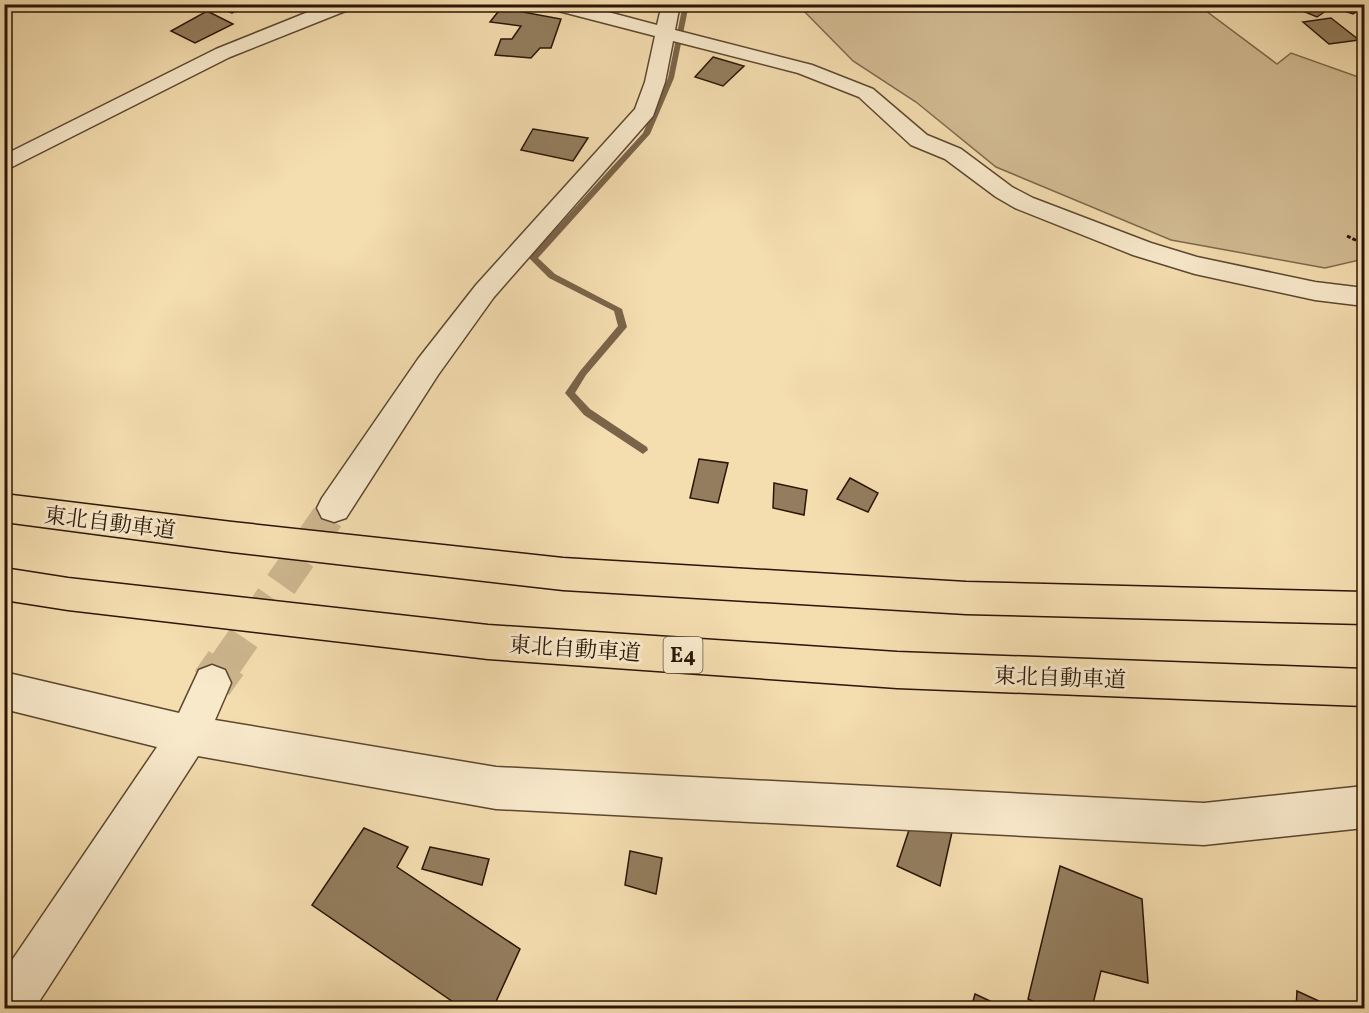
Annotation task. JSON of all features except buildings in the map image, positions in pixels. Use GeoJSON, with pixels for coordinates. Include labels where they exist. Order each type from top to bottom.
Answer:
{"type":"FeatureCollection","features":[{"type":"Feature","properties":{"kind":"highway","name":"東北自動車道"},"geometry":{"type":"LineString","coordinates":[[4,508],[232,537],[563,574],[966,598],[1365,608]]}},
{"type":"Feature","properties":{"kind":"highway","name":"東北自動車道"},"geometry":{"type":"LineString","coordinates":[[4,584],[68,594],[489,642],[897,670],[1365,688]]}},
{"type":"Feature","properties":{"kind":"street"},"geometry":{"type":"LineString","coordinates":[[4,164],[223,53],[346,4]]}},
{"type":"Feature","properties":{"kind":"street"},"geometry":{"type":"LineString","coordinates":[[554,4],[805,69],[866,93],[919,140],[953,154],[1004,192],[1024,203],[1142,249],[1195,265],[1315,291],[1365,297]]}},
{"type":"Feature","properties":{"kind":"street"},"geometry":{"type":"LineString","coordinates":[[334,508],[428,367],[485,291],[645,111],[674,35],[671,4]]}},
{"type":"Feature","properties":{"kind":"street"},"geometry":{"type":"LineString","coordinates":[[8,1008],[189,735],[212,683]]}},
{"type":"Feature","properties":{"kind":"street"},"geometry":{"type":"LineString","coordinates":[[4,690],[189,735],[496,788],[1204,824],[1365,807]]}},
{"type":"Feature","properties":{"kind":"path"},"geometry":{"type":"LineString","coordinates":[[1347,236],[1365,244]]}},
{"type":"Feature","properties":{"kind":"shaded area"},"geometry":{"type":"Polygon","coordinates":[[[798,5],[1198,5],[1277,64],[1291,53],[1364,79],[1364,259],[1325,268],[1171,240],[996,167],[916,102],[853,61],[798,5]]]}},
{"type":"Feature","properties":{"kind":"waterway"},"geometry":{"type":"LineString","coordinates":[[643,450],[587,412],[570,393],[583,373],[623,327],[618,309],[552,276],[533,258],[646,134],[671,78],[686,4]]}},
{"type":"Feature","properties":{"kind":"tunnel"},"geometry":{"type":"LineString","coordinates":[[225,665],[334,508]]}},
{"type":"Feature","properties":{"kind":"tunnel"},"geometry":{"type":"LineString","coordinates":[[212,683],[226,663]]}}]}
